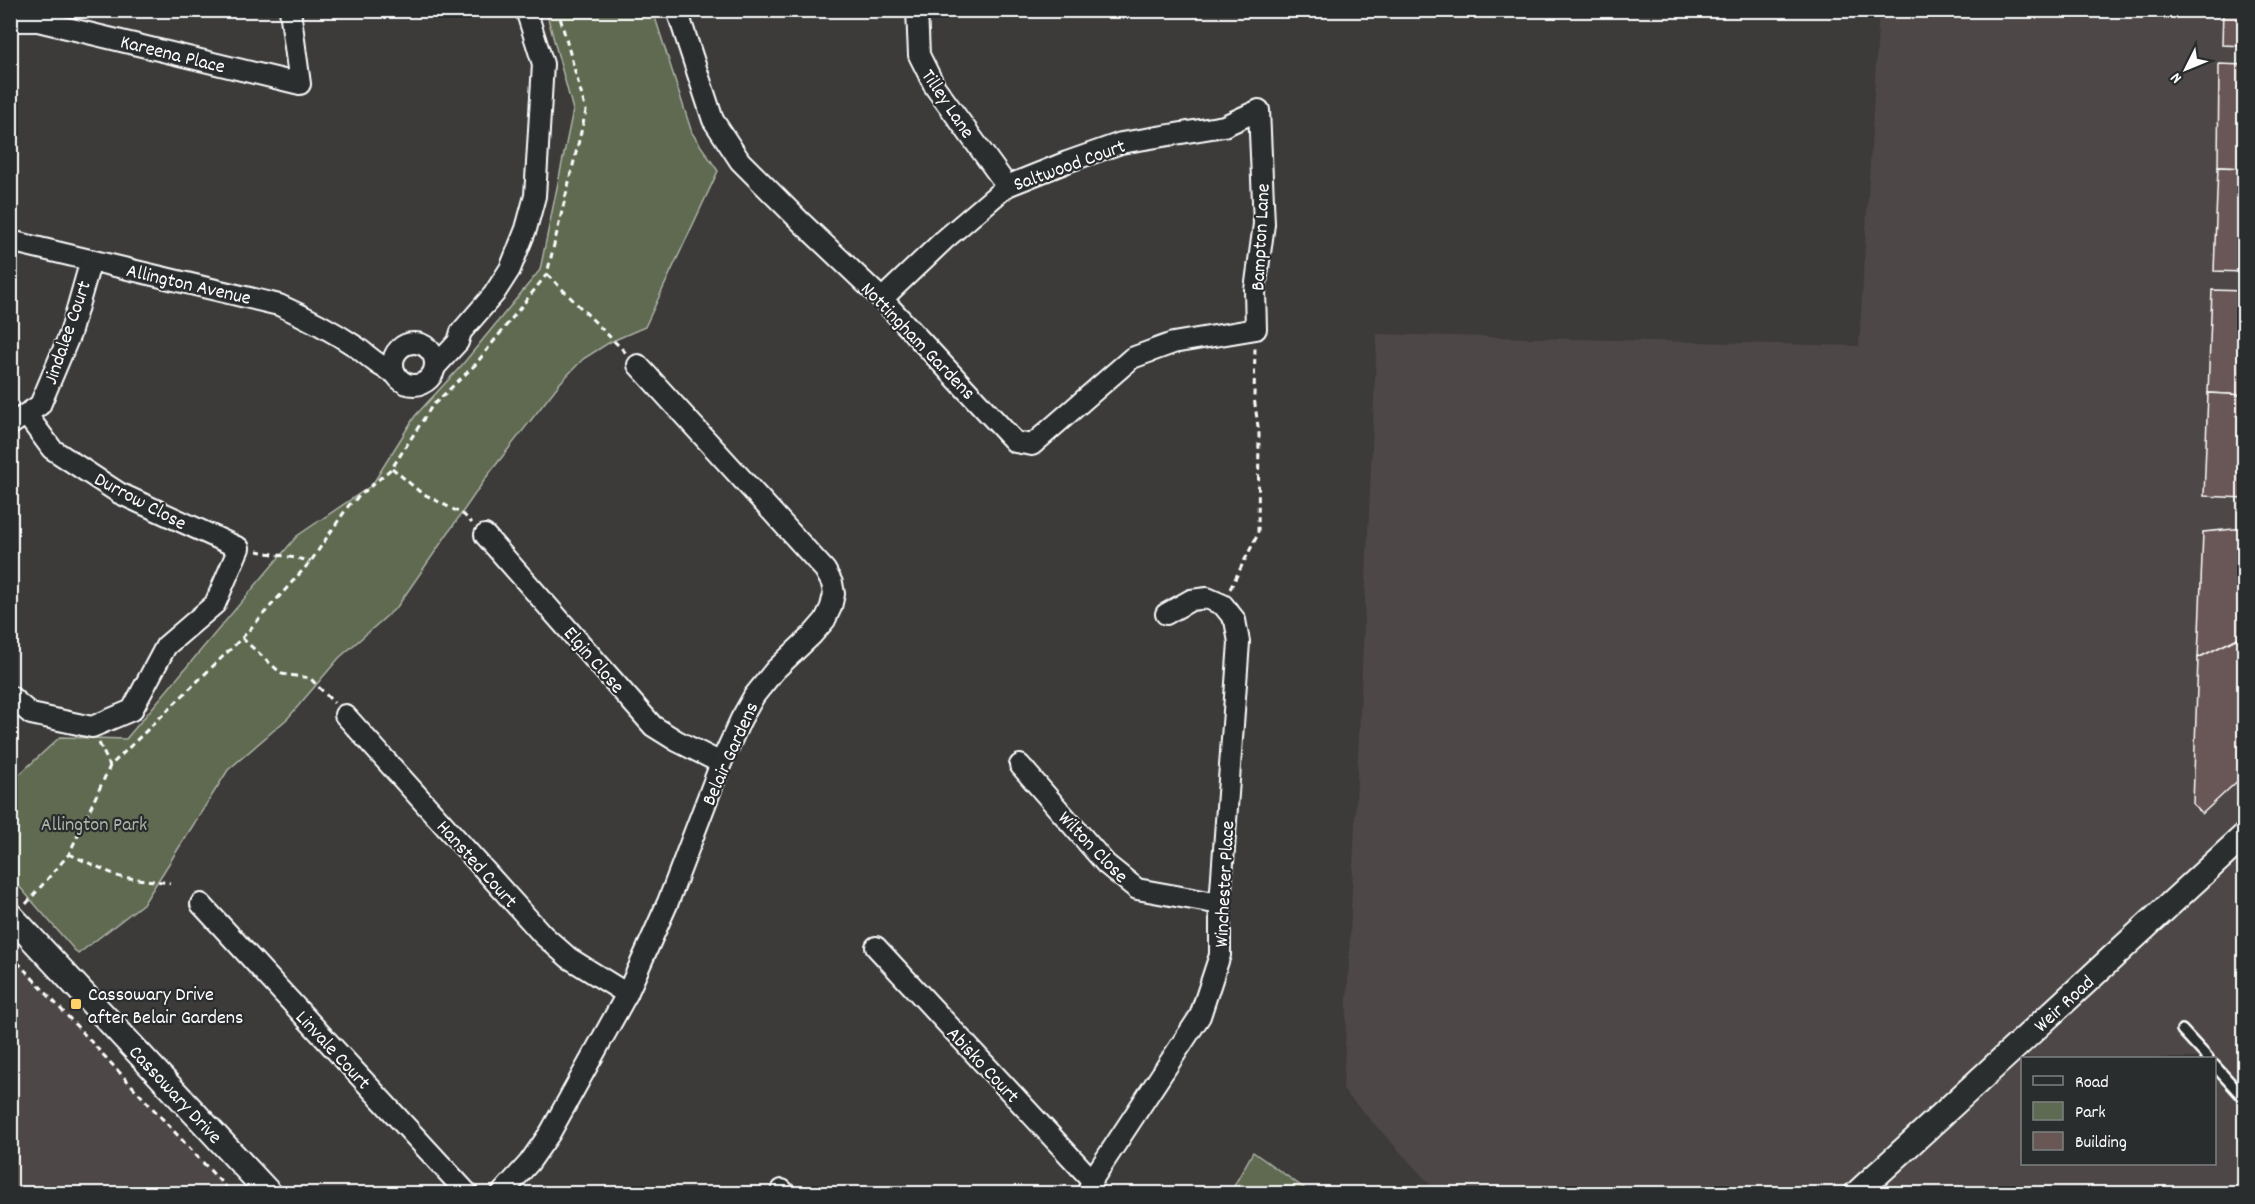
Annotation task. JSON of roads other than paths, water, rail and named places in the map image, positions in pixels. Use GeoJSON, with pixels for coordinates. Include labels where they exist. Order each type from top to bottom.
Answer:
{"type":"FeatureCollection","features":[{"type":"Feature","properties":{"kind":"street","name":"Kareena Place"},"geometry":{"type":"LineString","coordinates":[[10,21],[38,21],[300,84],[290,10]]}},
{"type":"Feature","properties":{"kind":"street"},"geometry":{"type":"LineString","coordinates":[[436,366],[432,352],[418,343],[405,344],[395,363],[404,383],[417,385],[430,379],[436,366],[458,342],[461,332],[494,294],[510,269],[526,229],[535,196],[543,64],[526,10]]}},
{"type":"Feature","properties":{"kind":"street","name":"Nottingham Gardens"},"geometry":{"type":"LineString","coordinates":[[677,10],[712,120],[740,161],[882,299],[1015,442],[1032,445],[1132,358],[1173,344],[1256,329]]}},
{"type":"Feature","properties":{"kind":"street","name":"Tilley Lane"},"geometry":{"type":"LineString","coordinates":[[917,10],[919,55],[935,87],[1007,186]]}},
{"type":"Feature","properties":{"kind":"street","name":"Saltwood Court"},"geometry":{"type":"LineString","coordinates":[[882,299],[944,240],[1007,186],[1121,143],[1224,126],[1259,110]]}},
{"type":"Feature","properties":{"kind":"street","name":"Bampton Lane"},"geometry":{"type":"LineString","coordinates":[[1256,329],[1255,290],[1264,224],[1259,110]]}},
{"type":"Feature","properties":{"kind":"street","name":"Allington Avenue"},"geometry":{"type":"LineString","coordinates":[[10,241],[279,305],[311,319],[359,348],[381,350],[395,363]]}},
{"type":"Feature","properties":{"kind":"street","name":"Jindalee Court"},"geometry":{"type":"LineString","coordinates":[[18,420],[40,405],[70,334],[91,260]]}},
{"type":"Feature","properties":{"kind":"street"},"geometry":{"type":"LineString","coordinates":[[424,345],[461,332]]}},
{"type":"Feature","properties":{"kind":"street","name":"Belair Gardens"},"geometry":{"type":"LineString","coordinates":[[501,1194],[529,1163],[550,1133],[627,994],[668,902],[741,719],[754,696],[775,670],[825,620],[834,594],[832,583],[825,570],[638,365]]}},
{"type":"Feature","properties":{"kind":"street","name":"Durrow Close"},"geometry":{"type":"LineString","coordinates":[[10,696],[30,714],[92,728],[132,710],[166,646],[215,604],[239,548],[119,493],[52,449],[18,420]]}},
{"type":"Feature","properties":{"kind":"street","name":"Elgin Close"},"geometry":{"type":"LineString","coordinates":[[484,535],[653,726],[677,741],[722,763]]}},
{"type":"Feature","properties":{"kind":"street","name":"Winchester Place"},"geometry":{"type":"LineString","coordinates":[[1089,1187],[1200,1016],[1220,955],[1220,904],[1239,642],[1235,620],[1223,604],[1207,598],[1191,600],[1166,614]]}},
{"type":"Feature","properties":{"kind":"street","name":"Hansted Court"},"geometry":{"type":"LineString","coordinates":[[345,715],[543,934],[569,958],[627,994]]}},
{"type":"Feature","properties":{"kind":"street","name":"Wilton Close"},"geometry":{"type":"LineString","coordinates":[[1020,765],[1106,864],[1137,889],[1220,904]]}},
{"type":"Feature","properties":{"kind":"street","name":"Weir Road"},"geometry":{"type":"LineString","coordinates":[[1856,1194],[2244,836]]}},
{"type":"Feature","properties":{"kind":"street","name":"Linvale Court"},"geometry":{"type":"LineString","coordinates":[[201,904],[468,1194]]}},
{"type":"Feature","properties":{"kind":"street","name":"Cassowary Drive"},"geometry":{"type":"LineString","coordinates":[[12,916],[270,1194]]}},
{"type":"Feature","properties":{"kind":"street","name":"Abisko Court"},"geometry":{"type":"LineString","coordinates":[[876,947],[1089,1187]]}},
{"type":"Feature","properties":{"kind":"lane"},"geometry":{"type":"LineString","coordinates":[[2182,1030],[2206,1057]]}},
{"type":"Feature","properties":{"kind":"lane"},"geometry":{"type":"LineString","coordinates":[[2216,1067],[2244,1098]]}},
{"type":"Feature","properties":{"kind":"place","name":"Cassowary Drive after Belair Gardens"},"geometry":{"type":"Point","coordinates":[76,1004]}},
{"type":"Feature","properties":{"kind":"park label","name":"Allington Park"},"geometry":{"type":"Point","coordinates":[94,823]}}]}
